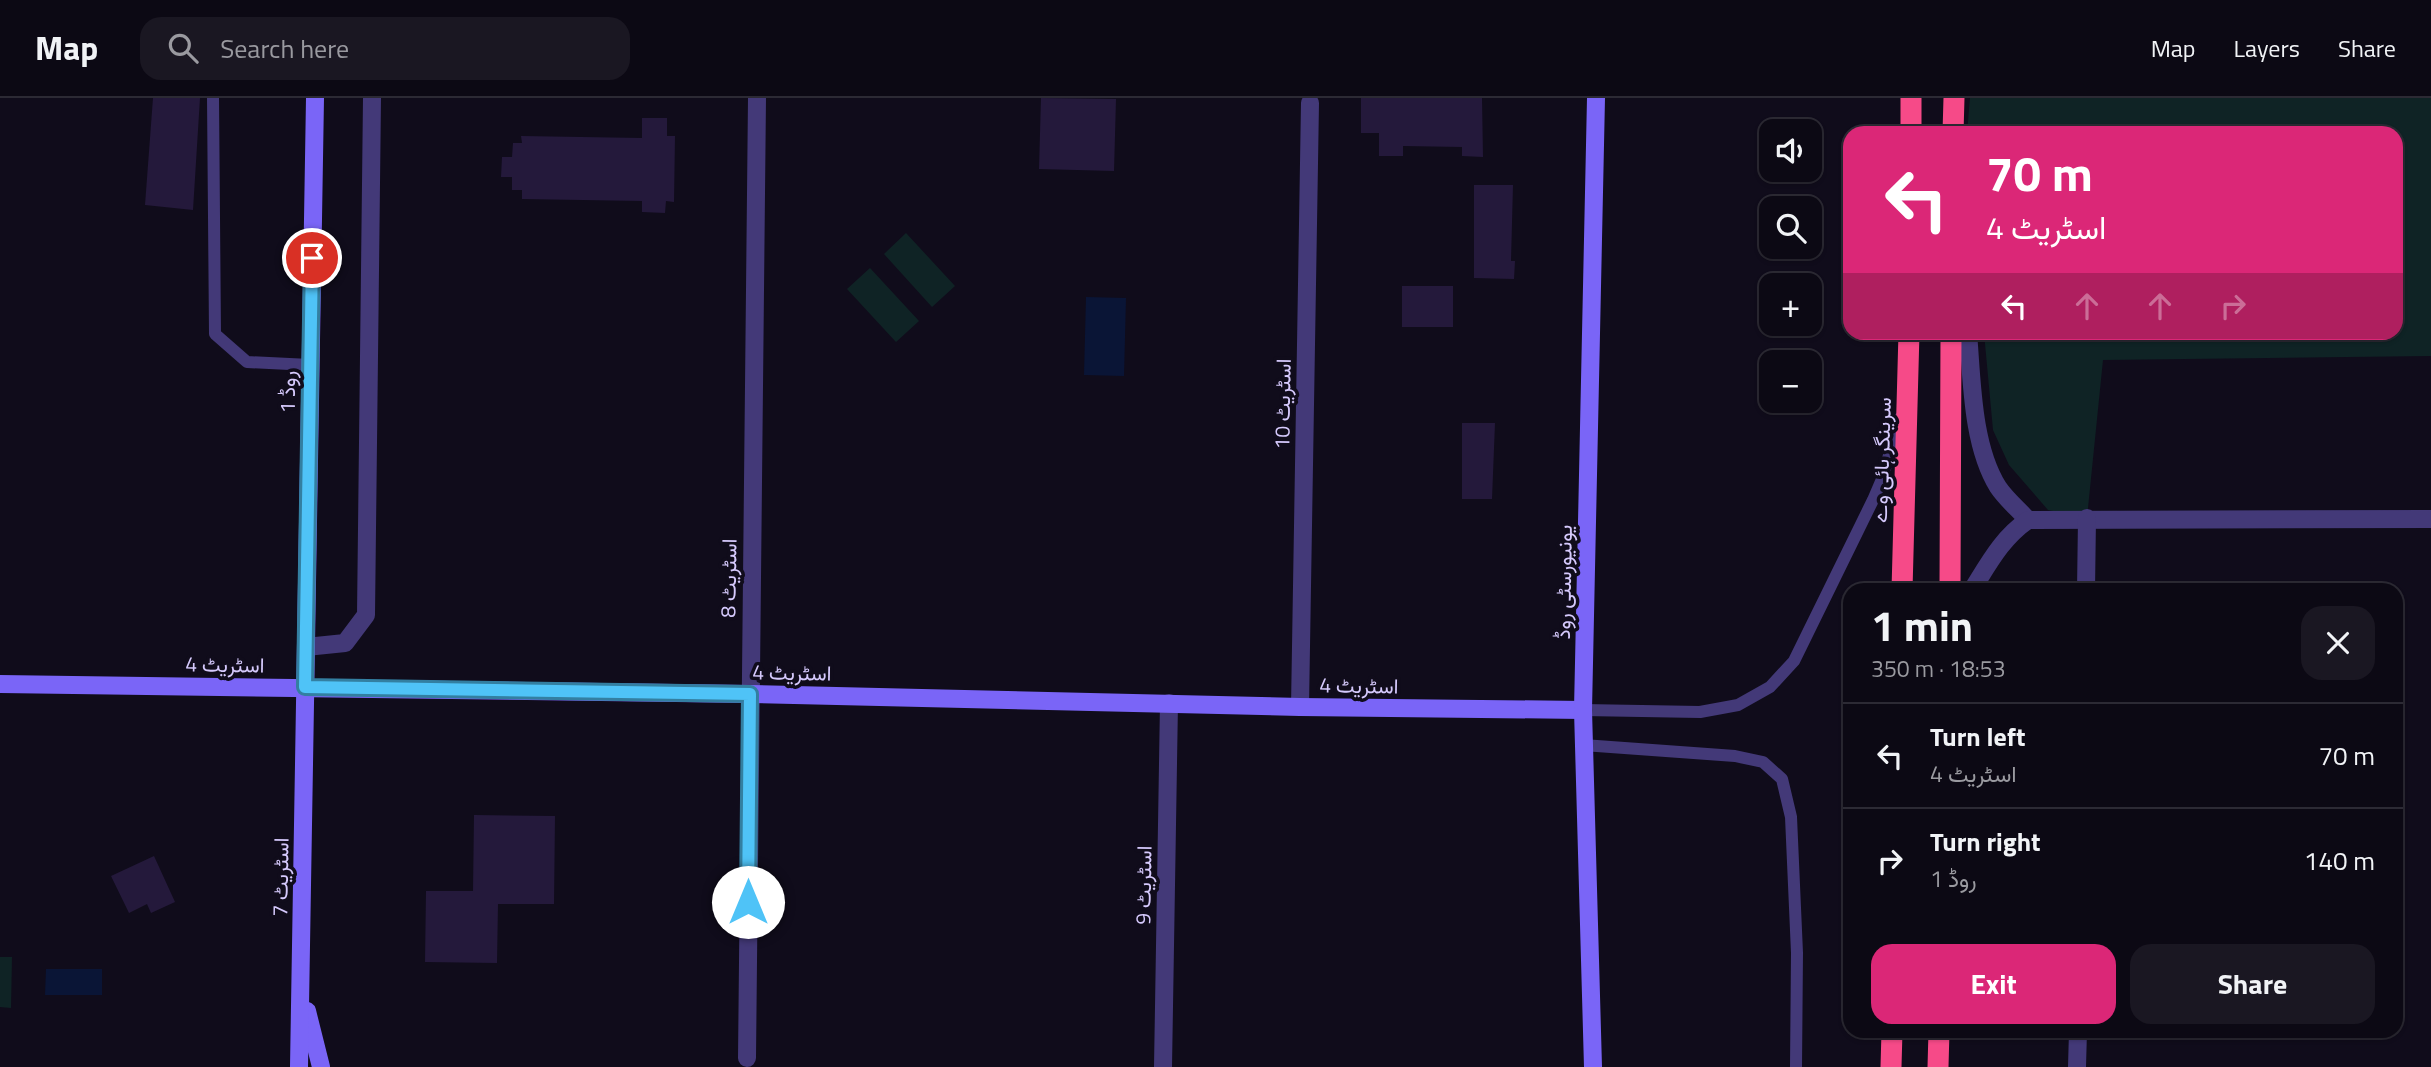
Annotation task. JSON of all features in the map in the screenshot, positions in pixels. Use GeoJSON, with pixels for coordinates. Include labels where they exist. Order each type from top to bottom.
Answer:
{"type":"FeatureCollection","features":[{"type":"Feature","properties":{"kind":"highway"},"geometry":{"type":"LineString","coordinates":[[1911,98],[1911,126]]}},
{"type":"Feature","properties":{"kind":"highway"},"geometry":{"type":"LineString","coordinates":[[1953,126],[1954,98]]}},
{"type":"Feature","properties":{"kind":"highway","name":"سرینگر ہائی وے"},"geometry":{"type":"LineString","coordinates":[[1902,583],[1909,340]]}},
{"type":"Feature","properties":{"kind":"highway"},"geometry":{"type":"LineString","coordinates":[[1950,583],[1951,340]]}},
{"type":"Feature","properties":{"kind":"highway"},"geometry":{"type":"LineString","coordinates":[[1891,1067],[1892,1038]]}},
{"type":"Feature","properties":{"kind":"highway"},"geometry":{"type":"LineString","coordinates":[[1938,1067],[1939,1038]]}},
{"type":"Feature","properties":{"kind":"street","name":"روڈ 1"},"geometry":{"type":"LineString","coordinates":[[305,687],[315,98]]}},
{"type":"Feature","properties":{"kind":"street"},"geometry":{"type":"LineString","coordinates":[[306,647],[345,643],[366,615],[372,98]]}},
{"type":"Feature","properties":{"kind":"street","name":"اسٹریٹ 8"},"geometry":{"type":"LineString","coordinates":[[747,1058],[757,98]]}},
{"type":"Feature","properties":{"kind":"street","name":"یونیورسٹی روڈ"},"geometry":{"type":"LineString","coordinates":[[1593,1067],[1583,710],[1596,98]]}},
{"type":"Feature","properties":{"kind":"street","name":"اسٹریٹ 10"},"geometry":{"type":"LineString","coordinates":[[1300,707],[1310,103]]}},
{"type":"Feature","properties":{"kind":"street"},"geometry":{"type":"LineString","coordinates":[[1969,340],[1979,436],[1987,464],[1998,487],[2028,520]]}},
{"type":"Feature","properties":{"kind":"street"},"geometry":{"type":"LineString","coordinates":[[2086,583],[2087,518]]}},
{"type":"Feature","properties":{"kind":"street"},"geometry":{"type":"LineString","coordinates":[[1976,583],[2000,545],[2012,531],[2028,520],[2431,519]]}},
{"type":"Feature","properties":{"kind":"street","name":"اسٹریٹ 4"},"geometry":{"type":"LineString","coordinates":[[0,684],[750,694],[1300,707],[1583,710]]}},
{"type":"Feature","properties":{"kind":"street","name":"اسٹریٹ 7"},"geometry":{"type":"LineString","coordinates":[[299,1067],[305,687]]}},
{"type":"Feature","properties":{"kind":"street","name":"اسٹریٹ 9"},"geometry":{"type":"LineString","coordinates":[[1163,1067],[1169,703]]}},
{"type":"Feature","properties":{"kind":"street"},"geometry":{"type":"LineString","coordinates":[[301,988],[321,1067]]}},
{"type":"Feature","properties":{"kind":"street"},"geometry":{"type":"LineString","coordinates":[[2077,1067],[2078,1038]]}},
{"type":"Feature","properties":{"kind":"lane"},"geometry":{"type":"LineString","coordinates":[[213,98],[215,334],[247,362],[310,365]]}},
{"type":"Feature","properties":{"kind":"lane"},"geometry":{"type":"LineString","coordinates":[[1583,710],[1700,712],[1738,705],[1770,687],[1794,661],[1873,499],[1882,479],[1908,390]]}},
{"type":"Feature","properties":{"kind":"lane"},"geometry":{"type":"LineString","coordinates":[[1583,745],[1735,756],[1763,762],[1782,779],[1791,817],[1797,953],[1796,1067]]}},
{"type":"Feature","properties":{"kind":"green space"},"geometry":{"type":"Polygon","coordinates":[[[1970,98],[2431,98],[2431,356],[2103,360],[2087,518],[2048,510],[2009,465],[1993,430],[1985,340],[2403,340],[2403,126],[1968,126],[1970,98]]]}},
{"type":"Feature","properties":{"kind":"green space"},"geometry":{"type":"Polygon","coordinates":[[[906,233],[955,286],[932,307],[884,254],[906,233]]]}},
{"type":"Feature","properties":{"kind":"green space"},"geometry":{"type":"Polygon","coordinates":[[[870,268],[919,321],[896,342],[847,289],[870,268]]]}},
{"type":"Feature","properties":{"kind":"green space"},"geometry":{"type":"Polygon","coordinates":[[[0,957],[12,957],[11,1008],[0,1007],[0,957]]]}},
{"type":"Feature","properties":{"kind":"water"},"geometry":{"type":"Polygon","coordinates":[[[1086,297],[1126,298],[1124,376],[1084,375],[1086,297]]]}},
{"type":"Feature","properties":{"kind":"water"},"geometry":{"type":"Polygon","coordinates":[[[46,969],[102,969],[102,995],[45,995],[46,969]]]}},
{"type":"Feature","properties":{"kind":"building"},"geometry":{"type":"Polygon","coordinates":[[[153,98],[200,98],[193,210],[145,205],[153,98]]]}},
{"type":"Feature","properties":{"kind":"building"},"geometry":{"type":"Polygon","coordinates":[[[1041,98],[1116,99],[1114,171],[1039,169],[1041,98]]]}},
{"type":"Feature","properties":{"kind":"building"},"geometry":{"type":"Polygon","coordinates":[[[1361,98],[1482,98],[1483,157],[1462,156],[1462,147],[1403,146],[1403,156],[1379,156],[1379,133],[1361,133],[1361,98]]]}},
{"type":"Feature","properties":{"kind":"building"},"geometry":{"type":"Polygon","coordinates":[[[642,118],[667,118],[667,136],[675,136],[674,202],[666,201],[665,213],[642,212],[642,201],[522,199],[522,190],[512,190],[512,177],[501,177],[502,157],[512,157],[513,143],[522,143],[521,136],[642,138],[642,118]]]}},
{"type":"Feature","properties":{"kind":"building"},"geometry":{"type":"Polygon","coordinates":[[[1474,185],[1513,185],[1511,261],[1515,261],[1514,279],[1474,278],[1474,185]]]}},
{"type":"Feature","properties":{"kind":"building"},"geometry":{"type":"Polygon","coordinates":[[[1402,286],[1453,286],[1453,327],[1402,327],[1402,286]]]}},
{"type":"Feature","properties":{"kind":"building"},"geometry":{"type":"Polygon","coordinates":[[[1462,423],[1495,423],[1492,499],[1462,499],[1462,423]]]}},
{"type":"Feature","properties":{"kind":"building"},"geometry":{"type":"Polygon","coordinates":[[[474,815],[555,816],[554,904],[498,904],[497,963],[425,962],[426,891],[473,891],[474,815]]]}},
{"type":"Feature","properties":{"kind":"building"},"geometry":{"type":"Polygon","coordinates":[[[154,856],[175,902],[151,913],[147,904],[129,913],[111,876],[154,856]]]}},
{"type":"Feature","properties":{"kind":"route"},"geometry":{"type":"LineString","coordinates":[[312,258],[305,687],[750,694],[748,902]]}}]}
